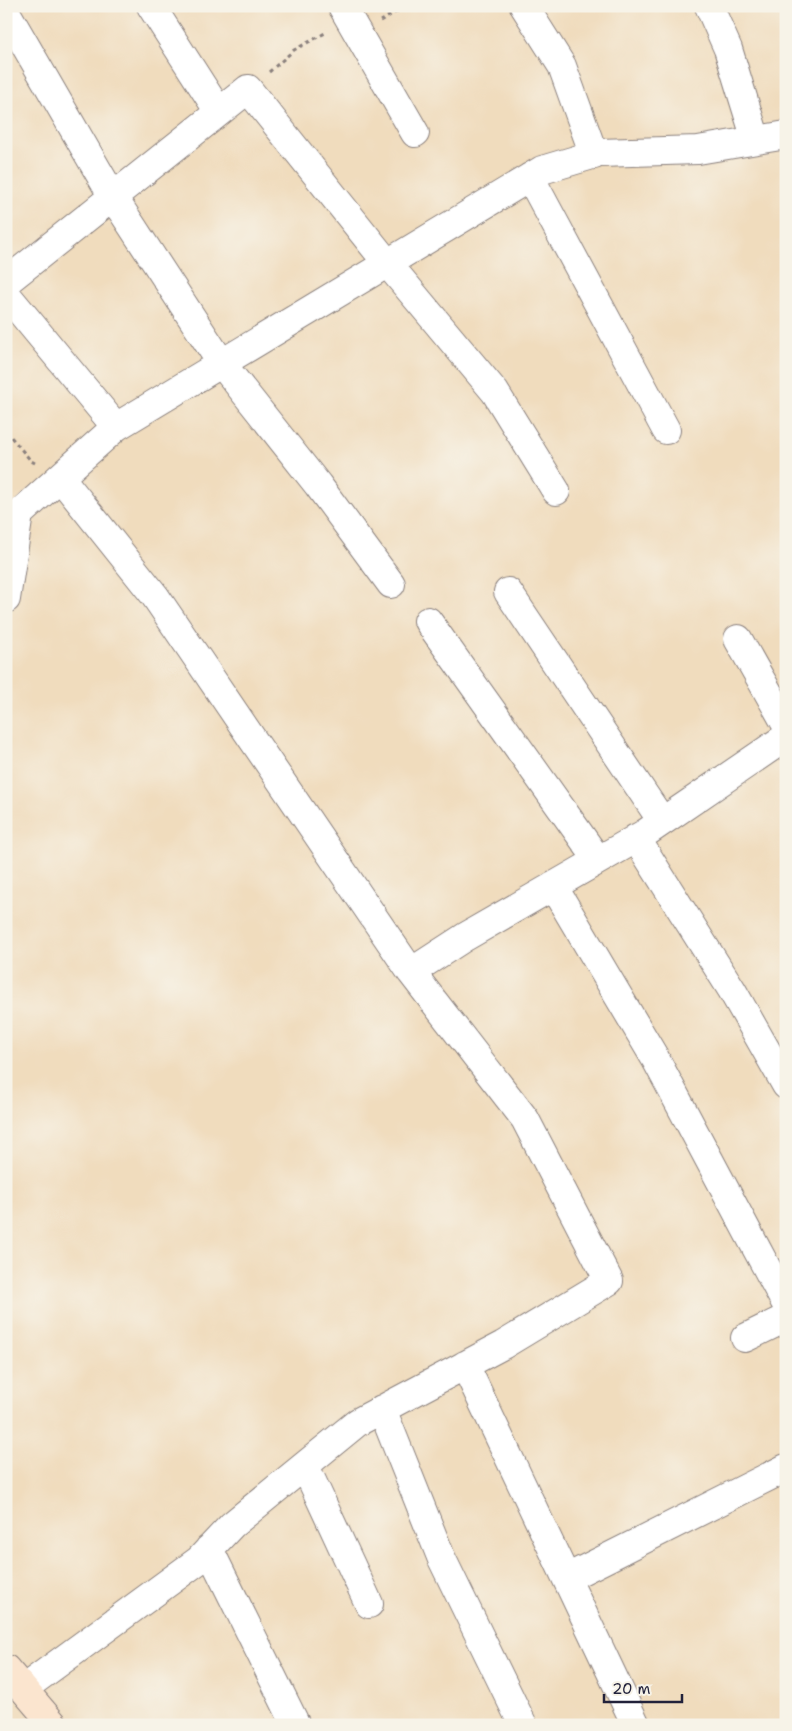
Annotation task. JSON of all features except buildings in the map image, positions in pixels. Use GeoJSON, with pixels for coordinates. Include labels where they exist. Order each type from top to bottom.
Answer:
{"type":"FeatureCollection","features":[{"type":"Feature","properties":{"kind":"street"},"geometry":{"type":"LineString","coordinates":[[151,6],[219,112]]}},
{"type":"Feature","properties":{"kind":"street"},"geometry":{"type":"LineString","coordinates":[[524,6],[562,66],[594,155]]}},
{"type":"Feature","properties":{"kind":"street"},"geometry":{"type":"LineString","coordinates":[[709,6],[728,49],[756,140]]}},
{"type":"Feature","properties":{"kind":"street"},"geometry":{"type":"LineString","coordinates":[[6,12],[113,196],[222,364],[318,485],[391,584]]}},
{"type":"Feature","properties":{"kind":"street"},"geometry":{"type":"LineString","coordinates":[[346,13],[415,133]]}},
{"type":"Feature","properties":{"kind":"street"},"geometry":{"type":"LineString","coordinates":[[6,282],[248,89],[388,264],[495,392],[556,491]]}},
{"type":"Feature","properties":{"kind":"street"},"geometry":{"type":"LineString","coordinates":[[6,599],[19,514],[116,427],[542,170],[599,153],[698,150],[786,135]]}},
{"type":"Feature","properties":{"kind":"street"},"geometry":{"type":"LineString","coordinates":[[530,178],[666,430]]}},
{"type":"Feature","properties":{"kind":"street"},"geometry":{"type":"LineString","coordinates":[[6,294],[116,427]]}},
{"type":"Feature","properties":{"kind":"street"},"geometry":{"type":"LineString","coordinates":[[54,1725],[15,1679],[199,1560],[232,1525],[358,1422],[503,1344],[609,1281],[524,1119],[411,972],[155,596],[60,477]]}},
{"type":"Feature","properties":{"kind":"street"},"geometry":{"type":"LineString","coordinates":[[508,592],[662,821]]}},
{"type":"Feature","properties":{"kind":"street"},"geometry":{"type":"LineString","coordinates":[[428,621],[598,860]]}},
{"type":"Feature","properties":{"kind":"street"},"geometry":{"type":"LineString","coordinates":[[738,639],[786,724]]}},
{"type":"Feature","properties":{"kind":"street"},"geometry":{"type":"LineString","coordinates":[[411,972],[465,937],[636,838],[786,737]]}},
{"type":"Feature","properties":{"kind":"street"},"geometry":{"type":"LineString","coordinates":[[636,838],[732,990],[786,1085]]}},
{"type":"Feature","properties":{"kind":"street"},"geometry":{"type":"LineString","coordinates":[[553,886],[655,1058],[786,1304]]}},
{"type":"Feature","properties":{"kind":"street"},"geometry":{"type":"LineString","coordinates":[[745,1338],[786,1318]]}},
{"type":"Feature","properties":{"kind":"street"},"geometry":{"type":"LineString","coordinates":[[465,1365],[636,1725]]}},
{"type":"Feature","properties":{"kind":"street"},"geometry":{"type":"LineString","coordinates":[[382,1410],[441,1557],[523,1725]]}},
{"type":"Feature","properties":{"kind":"street"},"geometry":{"type":"LineString","coordinates":[[305,1466],[369,1604]]}},
{"type":"Feature","properties":{"kind":"street"},"geometry":{"type":"LineString","coordinates":[[567,1578],[786,1468]]}},
{"type":"Feature","properties":{"kind":"street"},"geometry":{"type":"LineString","coordinates":[[209,1549],[296,1725]]}},
{"type":"Feature","properties":{"kind":"path"},"geometry":{"type":"LineString","coordinates":[[248,89],[294,50],[346,13]]}},
{"type":"Feature","properties":{"kind":"path"},"geometry":{"type":"LineString","coordinates":[[6,431],[30,461],[60,477]]}}]}
